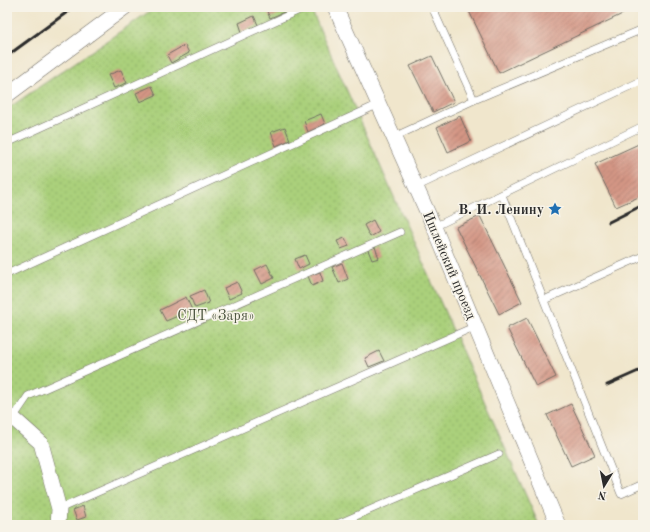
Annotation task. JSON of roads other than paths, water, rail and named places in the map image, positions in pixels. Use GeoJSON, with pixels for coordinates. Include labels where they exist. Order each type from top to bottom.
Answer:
{"type":"FeatureCollection","features":[{"type":"Feature","properties":{"kind":"street"},"geometry":{"type":"LineString","coordinates":[[7,95],[125,7]]}},
{"type":"Feature","properties":{"kind":"street","name":"Ишлейский проезд"},"geometry":{"type":"LineString","coordinates":[[335,7],[434,227],[558,525]]}},
{"type":"Feature","properties":{"kind":"street"},"geometry":{"type":"LineString","coordinates":[[10,416],[41,443],[59,510],[58,525]]}},
{"type":"Feature","properties":{"kind":"lane"},"geometry":{"type":"LineString","coordinates":[[7,143],[306,7]]}},
{"type":"Feature","properties":{"kind":"lane"},"geometry":{"type":"LineString","coordinates":[[432,7],[474,100]]}},
{"type":"Feature","properties":{"kind":"lane"},"geometry":{"type":"LineString","coordinates":[[394,137],[474,100],[643,29]]}},
{"type":"Feature","properties":{"kind":"lane"},"geometry":{"type":"LineString","coordinates":[[416,188],[643,80]]}},
{"type":"Feature","properties":{"kind":"lane"},"geometry":{"type":"LineString","coordinates":[[7,274],[379,104]]}},
{"type":"Feature","properties":{"kind":"lane"},"geometry":{"type":"LineString","coordinates":[[434,227],[643,126]]}},
{"type":"Feature","properties":{"kind":"lane"},"geometry":{"type":"LineString","coordinates":[[502,195],[621,494],[643,484]]}},
{"type":"Feature","properties":{"kind":"lane"},"geometry":{"type":"LineString","coordinates":[[10,416],[28,396],[400,232]]}},
{"type":"Feature","properties":{"kind":"lane"},"geometry":{"type":"LineString","coordinates":[[544,300],[643,256]]}},
{"type":"Feature","properties":{"kind":"lane"},"geometry":{"type":"LineString","coordinates":[[59,510],[476,326]]}},
{"type":"Feature","properties":{"kind":"lane"},"geometry":{"type":"LineString","coordinates":[[335,525],[499,454]]}},
{"type":"Feature","properties":{"kind":"railway"},"geometry":{"type":"LineString","coordinates":[[7,56],[74,7]]}},
{"type":"Feature","properties":{"kind":"railway"},"geometry":{"type":"LineString","coordinates":[[609,222],[643,205]]}},
{"type":"Feature","properties":{"kind":"railway"},"geometry":{"type":"LineString","coordinates":[[607,385],[643,369]]}},
{"type":"Feature","properties":{"kind":"place","name":"В. И. Ленину"},"geometry":{"type":"Point","coordinates":[555,209]}},
{"type":"Feature","properties":{"kind":"park label","name":"СДТ «Заря»"},"geometry":{"type":"Point","coordinates":[216,315]}}]}
